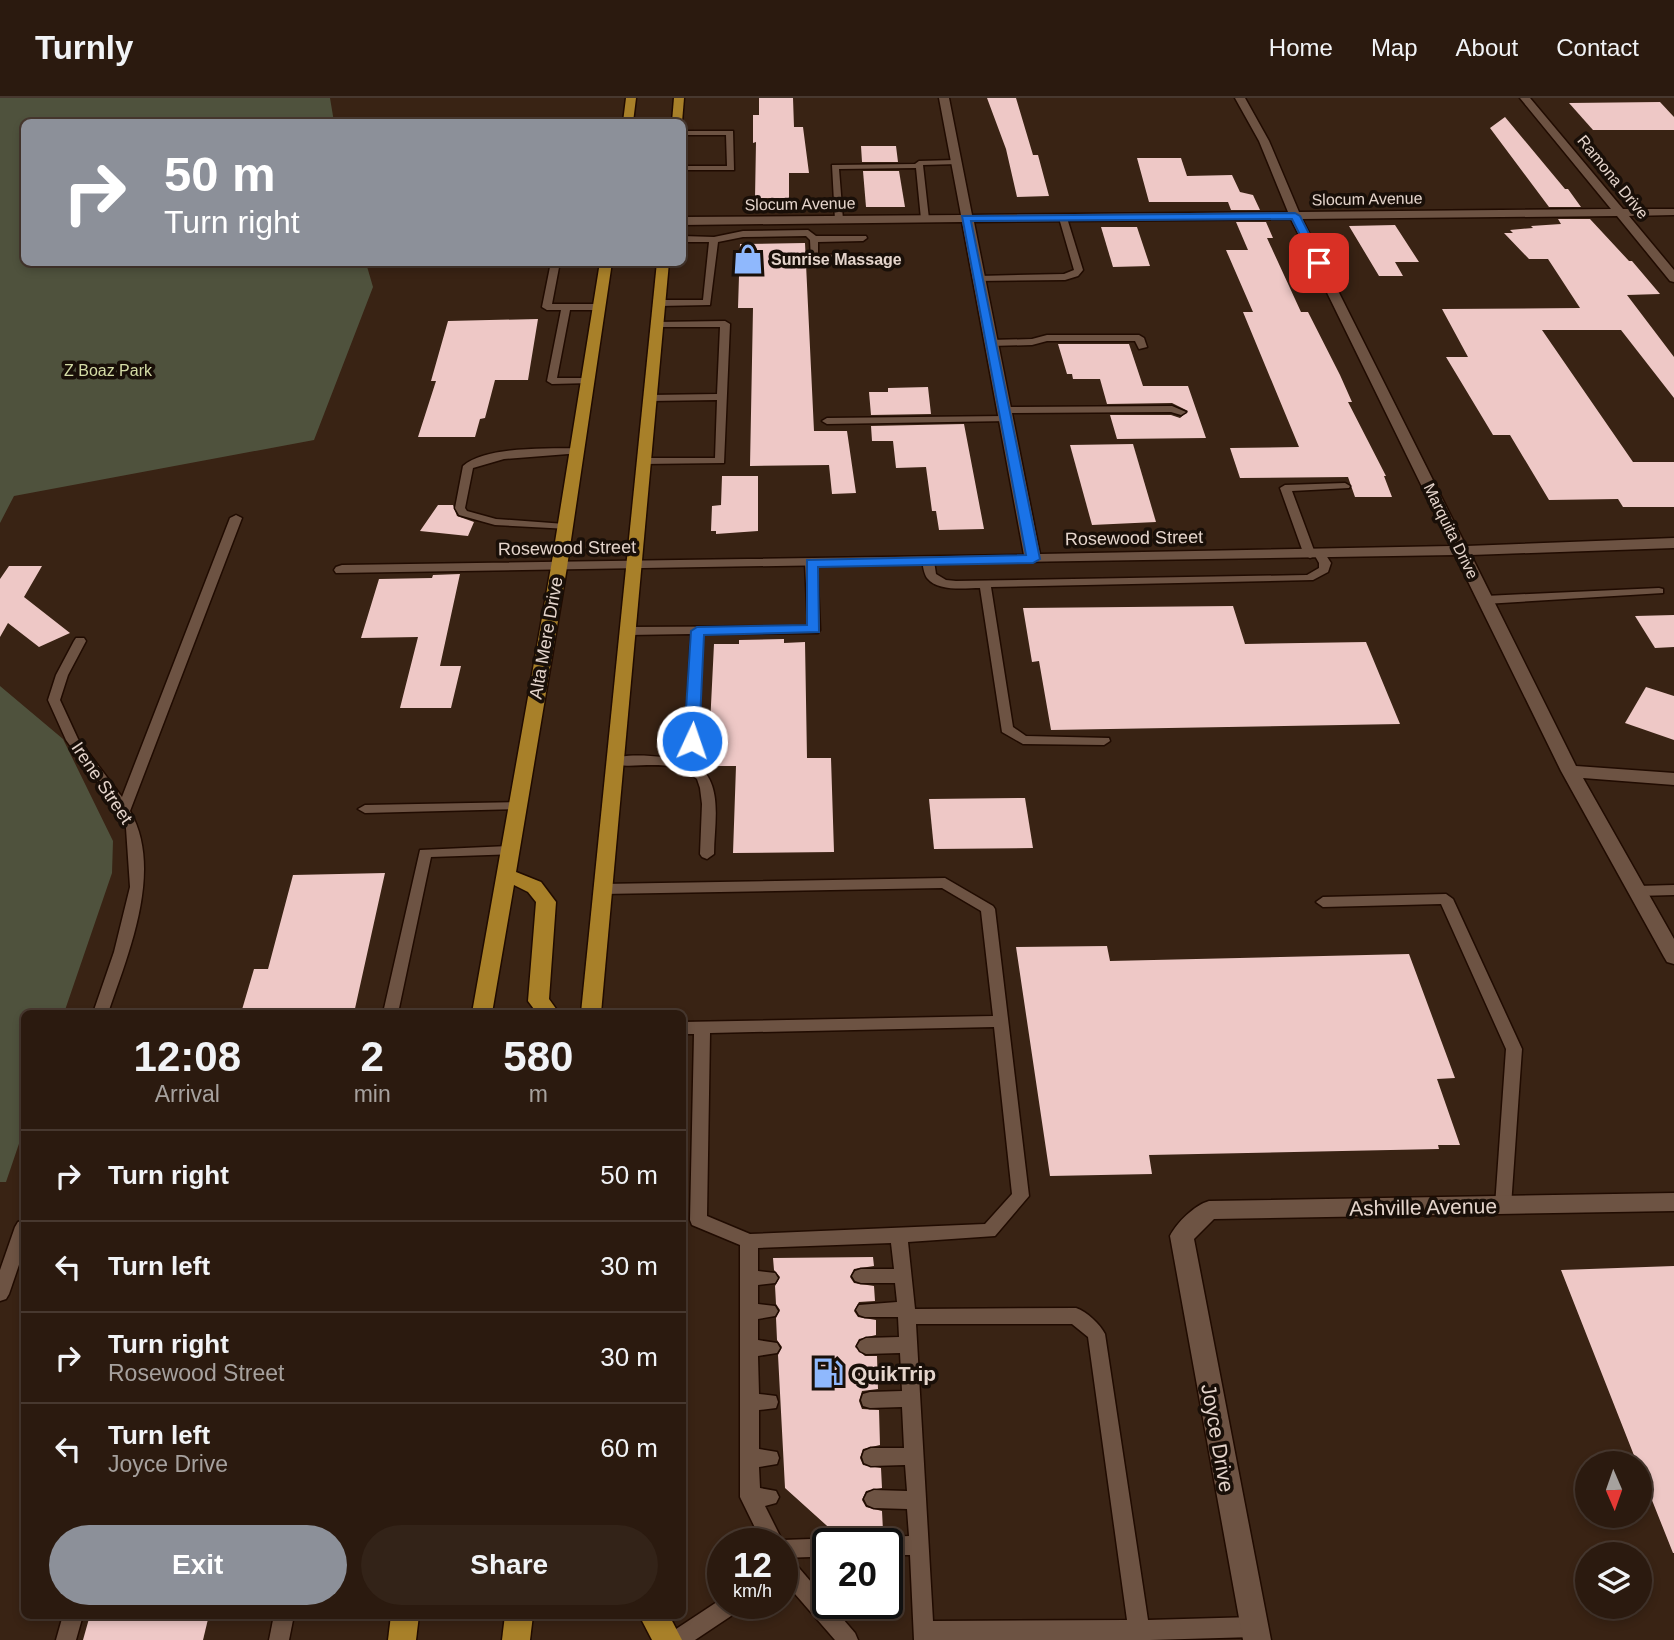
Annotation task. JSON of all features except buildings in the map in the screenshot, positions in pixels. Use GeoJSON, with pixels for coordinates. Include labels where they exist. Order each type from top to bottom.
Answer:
{"type":"FeatureCollection","features":[{"type":"Feature","properties":{"kind":"main road"},"geometry":{"type":"LineString","coordinates":[[628,119],[631,98]]}},
{"type":"Feature","properties":{"kind":"main road"},"geometry":{"type":"LineString","coordinates":[[677,119],[679,98]]}},
{"type":"Feature","properties":{"kind":"main road","name":"Alta Mere Drive"},"geometry":{"type":"LineString","coordinates":[[482,1010],[559,567],[605,266]]}},
{"type":"Feature","properties":{"kind":"main road"},"geometry":{"type":"LineString","coordinates":[[592,1010],[663,266]]}},
{"type":"Feature","properties":{"kind":"main road"},"geometry":{"type":"LineString","coordinates":[[505,875],[525,881],[541,890],[546,902],[538,1001],[546,1010]]}},
{"type":"Feature","properties":{"kind":"main road"},"geometry":{"type":"LineString","coordinates":[[402,1640],[405,1619]]}},
{"type":"Feature","properties":{"kind":"main road"},"geometry":{"type":"LineString","coordinates":[[516,1640],[519,1619]]}},
{"type":"Feature","properties":{"kind":"main road"},"geometry":{"type":"LineString","coordinates":[[655,1619],[668,1640]]}},
{"type":"Feature","properties":{"kind":"street"},"geometry":{"type":"LineString","coordinates":[[944,98],[1033,559]]}},
{"type":"Feature","properties":{"kind":"street","name":"Marquita Drive"},"geometry":{"type":"LineString","coordinates":[[1240,98],[1264,141],[1295,216],[1570,771],[1674,957]]}},
{"type":"Feature","properties":{"kind":"street","name":"Ramona Drive"},"geometry":{"type":"LineString","coordinates":[[1525,98],[1674,278]]}},
{"type":"Feature","properties":{"kind":"street","name":"Slocum Avenue"},"geometry":{"type":"LineString","coordinates":[[686,222],[1674,212]]}},
{"type":"Feature","properties":{"kind":"street","name":"Rosewood Street"},"geometry":{"type":"LineString","coordinates":[[342,570],[1315,554],[1674,543]]}},
{"type":"Feature","properties":{"kind":"street"},"geometry":{"type":"LineString","coordinates":[[1570,771],[1674,779]]}},
{"type":"Feature","properties":{"kind":"street","name":"Ashville Avenue"},"geometry":{"type":"LineString","coordinates":[[1182,1236],[1209,1210],[1674,1202]]}},
{"type":"Feature","properties":{"kind":"street","name":"Joyce Drive"},"geometry":{"type":"LineString","coordinates":[[1182,1236],[1256,1633]]}},
{"type":"Feature","properties":{"kind":"lane"},"geometry":{"type":"LineString","coordinates":[[686,133],[730,133],[731,167],[686,168]]}},
{"type":"Feature","properties":{"kind":"lane"},"geometry":{"type":"LineString","coordinates":[[839,220],[835,167],[919,166],[919,163],[955,162]]}},
{"type":"Feature","properties":{"kind":"lane"},"geometry":{"type":"LineString","coordinates":[[919,166],[925,219]]}},
{"type":"Feature","properties":{"kind":"lane"},"geometry":{"type":"LineString","coordinates":[[978,279],[1065,277],[1076,274],[1079,270],[1063,218]]}},
{"type":"Feature","properties":{"kind":"lane"},"geometry":{"type":"LineString","coordinates":[[686,239],[714,240],[743,234],[808,233],[814,239],[814,258],[862,257]]}},
{"type":"Feature","properties":{"kind":"lane"},"geometry":{"type":"LineString","coordinates":[[814,239],[863,238]]}},
{"type":"Feature","properties":{"kind":"lane"},"geometry":{"type":"LineString","coordinates":[[659,303],[707,303],[714,240]]}},
{"type":"Feature","properties":{"kind":"lane"},"geometry":{"type":"LineString","coordinates":[[555,266],[547,307],[599,307]]}},
{"type":"Feature","properties":{"kind":"lane"},"geometry":{"type":"LineString","coordinates":[[566,307],[552,381],[588,381]]}},
{"type":"Feature","properties":{"kind":"lane"},"geometry":{"type":"LineString","coordinates":[[643,461],[720,461],[725,324],[657,324]]}},
{"type":"Feature","properties":{"kind":"lane"},"geometry":{"type":"LineString","coordinates":[[990,343],[1032,342],[1040,339],[1139,338],[1142,347]]}},
{"type":"Feature","properties":{"kind":"lane"},"geometry":{"type":"LineString","coordinates":[[650,398],[722,397]]}},
{"type":"Feature","properties":{"kind":"lane"},"geometry":{"type":"LineString","coordinates":[[827,421],[1171,409],[1181,412]]}},
{"type":"Feature","properties":{"kind":"lane"},"geometry":{"type":"LineString","coordinates":[[565,527],[495,522],[463,513],[460,508],[468,466],[474,462],[514,454],[577,451]]}},
{"type":"Feature","properties":{"kind":"lane"},"geometry":{"type":"LineString","coordinates":[[928,561],[931,576],[948,583],[1308,578],[1324,570],[1325,563],[1315,554],[1285,488],[1345,486]]}},
{"type":"Feature","properties":{"kind":"lane"},"geometry":{"type":"LineString","coordinates":[[123,811],[236,518]]}},
{"type":"Feature","properties":{"kind":"lane"},"geometry":{"type":"LineString","coordinates":[[628,631],[814,629],[811,563]]}},
{"type":"Feature","properties":{"kind":"lane"},"geometry":{"type":"LineString","coordinates":[[985,584],[1007,729],[1023,740],[1104,741]]}},
{"type":"Feature","properties":{"kind":"lane"},"geometry":{"type":"LineString","coordinates":[[1486,600],[1659,591]]}},
{"type":"Feature","properties":{"kind":"lane"},"geometry":{"type":"LineString","coordinates":[[690,769],[697,631]]}},
{"type":"Feature","properties":{"kind":"lane","name":"Irene Street"},"geometry":{"type":"LineString","coordinates":[[80,641],[62,675],[54,700],[72,740],[133,828],[137,887],[121,952],[101,1010]]}},
{"type":"Feature","properties":{"kind":"lane"},"geometry":{"type":"LineString","coordinates":[[616,761],[674,760],[700,774],[707,786],[707,854]]}},
{"type":"Feature","properties":{"kind":"lane"},"geometry":{"type":"LineString","coordinates":[[365,809],[517,806]]}},
{"type":"Feature","properties":{"kind":"lane"},"geometry":{"type":"LineString","coordinates":[[391,1010],[425,853],[509,851]]}},
{"type":"Feature","properties":{"kind":"lane"},"geometry":{"type":"LineString","coordinates":[[602,889],[945,883],[988,909],[1021,1196],[989,1231],[749,1241],[698,1220],[702,1028]]}},
{"type":"Feature","properties":{"kind":"lane"},"geometry":{"type":"LineString","coordinates":[[1637,891],[1674,890]]}},
{"type":"Feature","properties":{"kind":"lane"},"geometry":{"type":"LineString","coordinates":[[1324,902],[1446,899],[1514,1049],[1503,1206]]}},
{"type":"Feature","properties":{"kind":"lane"},"geometry":{"type":"LineString","coordinates":[[686,1028],[1001,1021]]}},
{"type":"Feature","properties":{"kind":"lane"},"geometry":{"type":"LineString","coordinates":[[0,1294],[21,1235]]}},
{"type":"Feature","properties":{"kind":"lane"},"geometry":{"type":"LineString","coordinates":[[899,1236],[906,1313],[924,1635],[1256,1633]]}},
{"type":"Feature","properties":{"kind":"lane"},"geometry":{"type":"LineString","coordinates":[[749,1241],[750,1402],[760,1458],[760,1497],[769,1528]]}},
{"type":"Feature","properties":{"kind":"lane"},"geometry":{"type":"LineString","coordinates":[[861,1276],[902,1276]]}},
{"type":"Feature","properties":{"kind":"lane"},"geometry":{"type":"LineString","coordinates":[[749,1278],[769,1278]]}},
{"type":"Feature","properties":{"kind":"lane"},"geometry":{"type":"LineString","coordinates":[[865,1310],[1076,1316],[1096,1334],[1140,1635]]}},
{"type":"Feature","properties":{"kind":"lane"},"geometry":{"type":"LineString","coordinates":[[749,1312],[769,1311]]}},
{"type":"Feature","properties":{"kind":"lane"},"geometry":{"type":"LineString","coordinates":[[866,1346],[908,1345]]}},
{"type":"Feature","properties":{"kind":"lane"},"geometry":{"type":"LineString","coordinates":[[750,1348],[771,1348]]}},
{"type":"Feature","properties":{"kind":"lane"},"geometry":{"type":"LineString","coordinates":[[870,1400],[911,1399]]}},
{"type":"Feature","properties":{"kind":"lane"},"geometry":{"type":"LineString","coordinates":[[750,1402],[769,1402]]}},
{"type":"Feature","properties":{"kind":"lane"},"geometry":{"type":"LineString","coordinates":[[871,1457],[914,1456]]}},
{"type":"Feature","properties":{"kind":"lane"},"geometry":{"type":"LineString","coordinates":[[874,1499],[916,1500]]}},
{"type":"Feature","properties":{"kind":"lane"},"geometry":{"type":"LineString","coordinates":[[903,1546],[919,1545]]}},
{"type":"Feature","properties":{"kind":"lane"},"geometry":{"type":"LineString","coordinates":[[798,1554],[811,1548]]}},
{"type":"Feature","properties":{"kind":"lane"},"geometry":{"type":"LineString","coordinates":[[798,1580],[848,1640]]}},
{"type":"Feature","properties":{"kind":"lane"},"geometry":{"type":"LineString","coordinates":[[66,1640],[72,1619]]}},
{"type":"Feature","properties":{"kind":"lane"},"geometry":{"type":"LineString","coordinates":[[279,1640],[283,1619]]}},
{"type":"Feature","properties":{"kind":"lane"},"geometry":{"type":"LineString","coordinates":[[677,1640],[709,1619]]}},
{"type":"Feature","properties":{"kind":"green space","name":"Z Boaz Park"},"geometry":{"type":"Polygon","coordinates":[[[0,98],[330,98],[334,119],[21,119],[21,266],[367,266],[373,287],[314,440],[14,496],[0,523],[0,98]]]}},
{"type":"Feature","properties":{"kind":"green space"},"geometry":{"type":"Polygon","coordinates":[[[0,686],[63,739],[113,841],[112,873],[65,1010],[21,1010],[21,1138],[6,1182],[0,1182],[0,686]]]}},
{"type":"Feature","properties":{"kind":"place","name":"Sunrise Massage"},"geometry":{"type":"Point","coordinates":[748,259]}},
{"type":"Feature","properties":{"kind":"place","name":"QuikTrip"},"geometry":{"type":"Point","coordinates":[828,1373]}},
{"type":"Feature","properties":{"kind":"route"},"geometry":{"type":"LineString","coordinates":[[692,741],[697,631],[814,629],[811,563],[1033,559],[966,218],[1295,216],[1319,263]]}}]}
